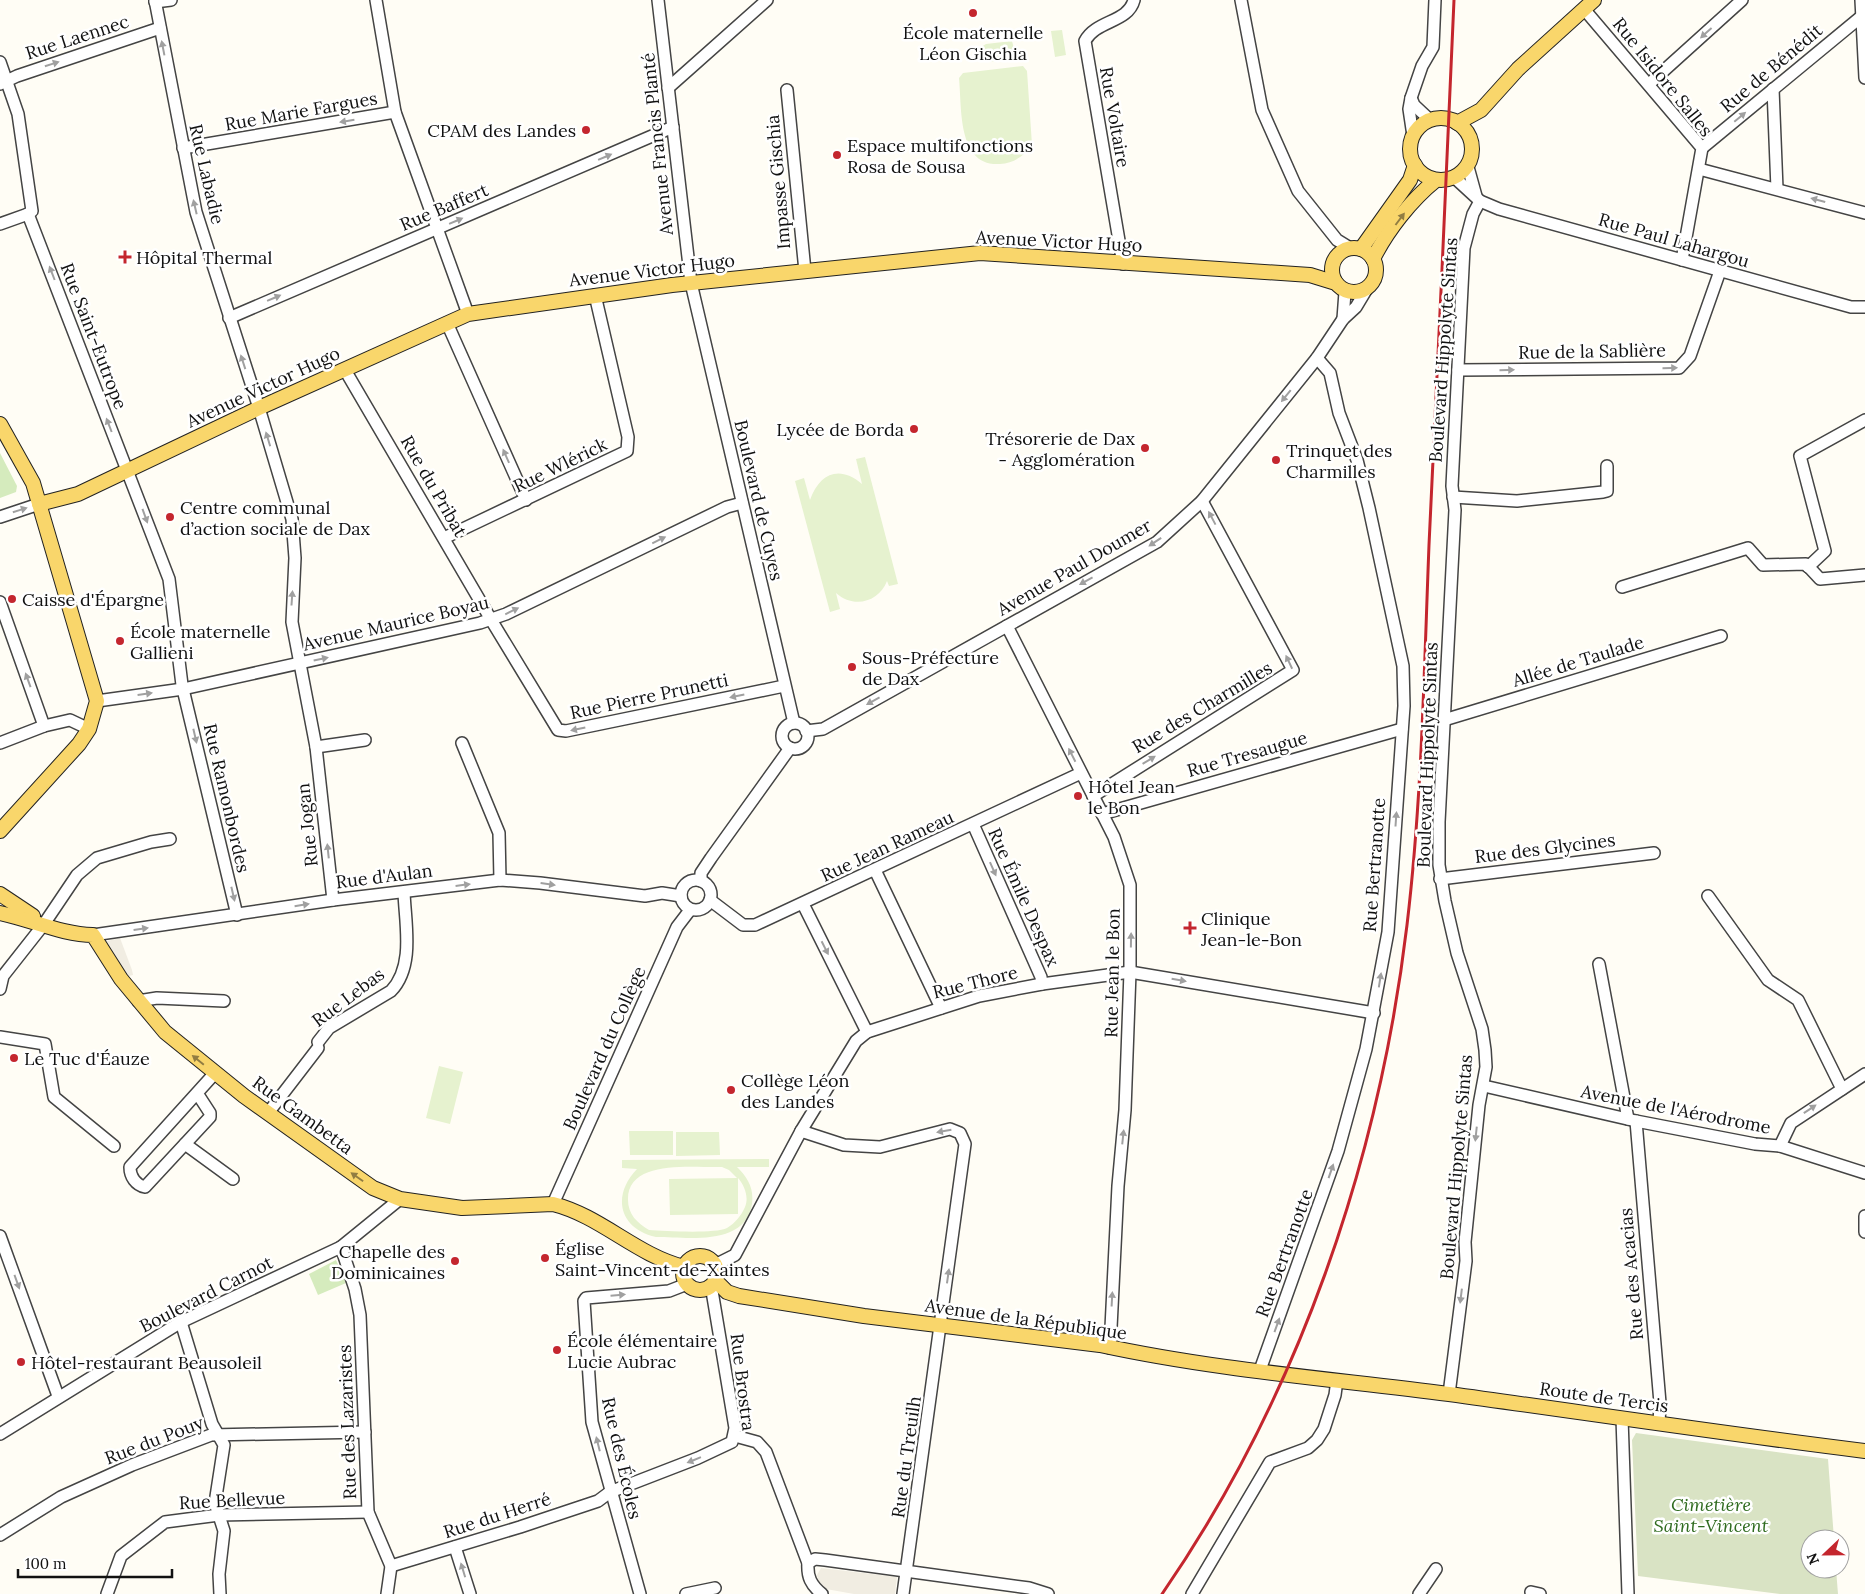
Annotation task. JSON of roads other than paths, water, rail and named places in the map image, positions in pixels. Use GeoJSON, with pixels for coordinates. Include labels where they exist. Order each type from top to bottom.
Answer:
{"type":"FeatureCollection","features":[{"type":"Feature","properties":{"kind":"main road"},"geometry":{"type":"LineString","coordinates":[[1469,138],[1481,110],[1518,69],[1589,4]]}},
{"type":"Feature","properties":{"kind":"main road"},"geometry":{"type":"LineString","coordinates":[[1457,123],[1481,110]]}},
{"type":"Feature","properties":{"kind":"main road"},"geometry":{"type":"LineString","coordinates":[[1443,119],[1457,123],[1469,138],[1471,147],[1468,167],[1455,178],[1436,180],[1423,174],[1415,165],[1411,151],[1413,136],[1423,124],[1430,120],[1443,119]]}},
{"type":"Feature","properties":{"kind":"main road"},"geometry":{"type":"LineString","coordinates":[[1310,275],[1344,251],[1410,180],[1415,165]]}},
{"type":"Feature","properties":{"kind":"main road"},"geometry":{"type":"LineString","coordinates":[[1344,251],[1332,274],[1340,287],[1354,294],[1368,287],[1376,274],[1373,259],[1418,196],[1436,180]]}},
{"type":"Feature","properties":{"kind":"main road"},"geometry":{"type":"LineString","coordinates":[[1344,251],[1373,259]]}},
{"type":"Feature","properties":{"kind":"main road","name":"Avenue Victor Hugo"},"geometry":{"type":"LineString","coordinates":[[39,504],[72,496],[259,408],[468,314],[691,283],[980,253],[1310,275],[1340,287]]}},
{"type":"Feature","properties":{"kind":"main road"},"geometry":{"type":"LineString","coordinates":[[0,424],[33,483],[97,701],[89,729],[79,744],[0,832]]}},
{"type":"Feature","properties":{"kind":"main road"},"geometry":{"type":"LineString","coordinates":[[0,894],[44,924]]}},
{"type":"Feature","properties":{"kind":"main road"},"geometry":{"type":"LineString","coordinates":[[0,913],[44,924],[66,933],[93,935]]}},
{"type":"Feature","properties":{"kind":"main road","name":"Rue Gambetta"},"geometry":{"type":"LineString","coordinates":[[93,935],[138,1001],[165,1032],[268,1113],[373,1188],[400,1199],[462,1208],[553,1204]]}},
{"type":"Feature","properties":{"kind":"main road"},"geometry":{"type":"LineString","coordinates":[[553,1204],[595,1222],[655,1257],[684,1267]]}},
{"type":"Feature","properties":{"kind":"main road"},"geometry":{"type":"LineString","coordinates":[[696,1256],[707,1257],[715,1265],[713,1283],[701,1289],[687,1284],[683,1276],[684,1267],[690,1258],[696,1256]]}},
{"type":"Feature","properties":{"kind":"main road","name":"Avenue de la République"},"geometry":{"type":"LineString","coordinates":[[713,1283],[727,1292],[739,1296],[864,1316],[942,1324],[1110,1348],[1136,1354],[1337,1380]]}},
{"type":"Feature","properties":{"kind":"main road","name":"Route de Tercis"},"geometry":{"type":"LineString","coordinates":[[1337,1380],[1865,1451]]}},
{"type":"Feature","properties":{"kind":"street"},"geometry":{"type":"LineString","coordinates":[[155,1],[171,0]]}},
{"type":"Feature","properties":{"kind":"street"},"geometry":{"type":"LineString","coordinates":[[376,0],[394,112],[468,314]]}},
{"type":"Feature","properties":{"kind":"street","name":"Avenue Francis Planté"},"geometry":{"type":"LineString","coordinates":[[658,0],[691,283]]}},
{"type":"Feature","properties":{"kind":"street"},"geometry":{"type":"LineString","coordinates":[[668,88],[757,4],[767,0]]}},
{"type":"Feature","properties":{"kind":"street","name":"Rue Voltaire"},"geometry":{"type":"LineString","coordinates":[[1123,264],[1085,42],[1089,34],[1095,29],[1127,13],[1134,0]]}},
{"type":"Feature","properties":{"kind":"street"},"geometry":{"type":"LineString","coordinates":[[1241,0],[1262,110],[1298,191],[1344,251]]}},
{"type":"Feature","properties":{"kind":"street"},"geometry":{"type":"LineString","coordinates":[[1413,136],[1409,109],[1422,66],[1433,46],[1435,0]]}},
{"type":"Feature","properties":{"kind":"street"},"geometry":{"type":"LineString","coordinates":[[1649,84],[1742,0]]}},
{"type":"Feature","properties":{"kind":"street"},"geometry":{"type":"LineString","coordinates":[[1861,0],[1865,78]]}},
{"type":"Feature","properties":{"kind":"street","name":"Rue Labadie"},"geometry":{"type":"LineString","coordinates":[[155,1],[196,212],[259,408],[292,519],[295,558],[292,622],[300,663]]}},
{"type":"Feature","properties":{"kind":"street","name":"Rue Isidore Salles"},"geometry":{"type":"LineString","coordinates":[[1589,4],[1649,84],[1702,148],[1682,260]]}},
{"type":"Feature","properties":{"kind":"street","name":"Rue de Bénédit"},"geometry":{"type":"LineString","coordinates":[[1702,148],[1862,16]]}},
{"type":"Feature","properties":{"kind":"street","name":"Rue Laennec"},"geometry":{"type":"LineString","coordinates":[[3,83],[17,76],[160,28]]}},
{"type":"Feature","properties":{"kind":"street"},"geometry":{"type":"LineString","coordinates":[[0,62],[3,83],[18,114],[32,211],[0,224]]}},
{"type":"Feature","properties":{"kind":"street"},"geometry":{"type":"LineString","coordinates":[[1773,89],[1776,189]]}},
{"type":"Feature","properties":{"kind":"street","name":"Impasse Gischia"},"geometry":{"type":"LineString","coordinates":[[787,90],[805,271]]}},
{"type":"Feature","properties":{"kind":"street"},"geometry":{"type":"LineString","coordinates":[[1411,98],[1419,111],[1430,120]]}},
{"type":"Feature","properties":{"kind":"street","name":"Rue Marie Fargues"},"geometry":{"type":"LineString","coordinates":[[183,148],[394,112]]}},
{"type":"Feature","properties":{"kind":"street","name":"Rue Baffert"},"geometry":{"type":"LineString","coordinates":[[229,318],[672,127]]}},
{"type":"Feature","properties":{"kind":"street"},"geometry":{"type":"LineString","coordinates":[[1468,167],[1478,199]]}},
{"type":"Feature","properties":{"kind":"street"},"geometry":{"type":"LineString","coordinates":[[1699,169],[1865,213]]}},
{"type":"Feature","properties":{"kind":"street","name":"Rue Paul Lahargou"},"geometry":{"type":"LineString","coordinates":[[1455,178],[1478,199],[1499,209],[1851,307],[1865,307]]}},
{"type":"Feature","properties":{"kind":"street","name":"Boulevard Hippolyte Sintas"},"geometry":{"type":"LineString","coordinates":[[1449,1394],[1466,1261],[1465,1242],[1479,1105],[1486,1067],[1482,1028],[1457,953],[1440,879],[1439,822],[1455,510],[1453,497],[1464,248],[1478,199]]}},
{"type":"Feature","properties":{"kind":"street","name":"Rue Saint-Eutrope"},"geometry":{"type":"LineString","coordinates":[[28,214],[171,586],[183,689]]}},
{"type":"Feature","properties":{"kind":"street","name":"Rue de la Sablière"},"geometry":{"type":"LineString","coordinates":[[1458,370],[1679,368],[1690,356],[1720,271]]}},
{"type":"Feature","properties":{"kind":"street","name":"Boulevard de Cuyes"},"geometry":{"type":"LineString","coordinates":[[691,283],[794,724]]}},
{"type":"Feature","properties":{"kind":"street","name":"Avenue Paul Doumer"},"geometry":{"type":"LineString","coordinates":[[1340,287],[1343,319]]}},
{"type":"Feature","properties":{"kind":"street","name":"Avenue Paul Doumer"},"geometry":{"type":"LineString","coordinates":[[806,731],[823,729],[1157,542],[1202,501],[1317,358],[1343,319],[1356,308],[1368,287]]}},
{"type":"Feature","properties":{"kind":"street","name":"Rue Wlérick"},"geometry":{"type":"LineString","coordinates":[[444,538],[623,454],[629,446],[595,295]]}},
{"type":"Feature","properties":{"kind":"street"},"geometry":{"type":"LineString","coordinates":[[447,323],[526,500]]}},
{"type":"Feature","properties":{"kind":"street","name":"Rue Bertranotte"},"geometry":{"type":"LineString","coordinates":[[1260,1370],[1338,1151],[1374,1013],[1388,932],[1402,729],[1404,672],[1369,508],[1357,460],[1339,413],[1330,373],[1317,358]]}},
{"type":"Feature","properties":{"kind":"street","name":"Rue du Pribat"},"geometry":{"type":"LineString","coordinates":[[345,370],[492,620]]}},
{"type":"Feature","properties":{"kind":"street"},"geometry":{"type":"LineString","coordinates":[[1808,567],[1825,551],[1800,456],[1865,420]]}},
{"type":"Feature","properties":{"kind":"street"},"geometry":{"type":"LineString","coordinates":[[1453,497],[1517,501],[1604,492],[1607,491],[1607,466]]}},
{"type":"Feature","properties":{"kind":"street","name":"Rue des Charmilles"},"geometry":{"type":"LineString","coordinates":[[1093,796],[1293,670],[1202,501]]}},
{"type":"Feature","properties":{"kind":"street","name":"Avenue Maurice Boyau"},"geometry":{"type":"LineString","coordinates":[[97,701],[183,689],[492,620],[727,507],[742,503]]}},
{"type":"Feature","properties":{"kind":"street"},"geometry":{"type":"LineString","coordinates":[[0,517],[39,504]]}},
{"type":"Feature","properties":{"kind":"street"},"geometry":{"type":"LineString","coordinates":[[1622,586],[1748,548],[1763,565],[1806,564],[1820,579],[1865,575]]}},
{"type":"Feature","properties":{"kind":"street"},"geometry":{"type":"LineString","coordinates":[[0,602],[44,726]]}},
{"type":"Feature","properties":{"kind":"street","name":"Rue Pierre Prunetti"},"geometry":{"type":"LineString","coordinates":[[492,620],[556,726],[562,731],[784,686]]}},
{"type":"Feature","properties":{"kind":"street","name":"Rue Jean le Bon"},"geometry":{"type":"LineString","coordinates":[[1007,626],[1102,814],[1124,864],[1130,885],[1130,972],[1125,1110],[1118,1186],[1110,1348]]}},
{"type":"Feature","properties":{"kind":"street","name":"Allée de Taulade"},"geometry":{"type":"LineString","coordinates":[[1444,720],[1722,636]]}},
{"type":"Feature","properties":{"kind":"street","name":"Rue Jogan"},"geometry":{"type":"LineString","coordinates":[[300,663],[316,747],[333,900]]}},
{"type":"Feature","properties":{"kind":"street","name":"Rue Ramonbordes"},"geometry":{"type":"LineString","coordinates":[[183,689],[238,915]]}},
{"type":"Feature","properties":{"kind":"street"},"geometry":{"type":"LineString","coordinates":[[0,743],[44,726],[70,720],[89,729]]}},
{"type":"Feature","properties":{"kind":"street"},"geometry":{"type":"LineString","coordinates":[[794,724],[802,725],[806,731],[806,743],[799,748],[790,748],[784,743],[782,734],[786,727],[794,724]]}},
{"type":"Feature","properties":{"kind":"street","name":"Rue Tresaugue"},"geometry":{"type":"LineString","coordinates":[[1102,814],[1402,729]]}},
{"type":"Feature","properties":{"kind":"street"},"geometry":{"type":"LineString","coordinates":[[316,747],[365,740]]}},
{"type":"Feature","properties":{"kind":"street"},"geometry":{"type":"LineString","coordinates":[[462,743],[499,833],[500,880]]}},
{"type":"Feature","properties":{"kind":"street"},"geometry":{"type":"LineString","coordinates":[[701,881],[701,873],[711,858],[790,748]]}},
{"type":"Feature","properties":{"kind":"street","name":"Rue Jean Rameau"},"geometry":{"type":"LineString","coordinates":[[710,900],[742,926],[754,926],[1082,773]]}},
{"type":"Feature","properties":{"kind":"street","name":"Rue Émile Despax"},"geometry":{"type":"LineString","coordinates":[[973,824],[1041,977],[1042,984]]}},
{"type":"Feature","properties":{"kind":"street"},"geometry":{"type":"LineString","coordinates":[[0,989],[2,976],[44,924],[77,875],[97,858],[151,842],[170,839]]}},
{"type":"Feature","properties":{"kind":"street","name":"Rue des Glycines"},"geometry":{"type":"LineString","coordinates":[[1440,879],[1654,853]]}},
{"type":"Feature","properties":{"kind":"street"},"geometry":{"type":"LineString","coordinates":[[875,870],[941,1008]]}},
{"type":"Feature","properties":{"kind":"street","name":"Rue d'Aulan"},"geometry":{"type":"LineString","coordinates":[[93,935],[333,900],[500,880],[645,896],[662,893],[681,896]]}},
{"type":"Feature","properties":{"kind":"street"},"geometry":{"type":"LineString","coordinates":[[701,881],[708,887],[710,900],[704,908],[690,910],[684,904],[681,896],[686,883],[701,881]]}},
{"type":"Feature","properties":{"kind":"street","name":"Rue Lebas"},"geometry":{"type":"LineString","coordinates":[[268,1113],[329,1028],[391,991],[398,984],[407,956],[404,892]]}},
{"type":"Feature","properties":{"kind":"street"},"geometry":{"type":"LineString","coordinates":[[1708,896],[1768,980],[1798,1000],[1842,1089]]}},
{"type":"Feature","properties":{"kind":"street"},"geometry":{"type":"LineString","coordinates":[[803,904],[867,1032]]}},
{"type":"Feature","properties":{"kind":"street","name":"Boulevard du Collège"},"geometry":{"type":"LineString","coordinates":[[553,1204],[677,926],[690,910]]}},
{"type":"Feature","properties":{"kind":"street","name":"Rue des Acacias"},"geometry":{"type":"LineString","coordinates":[[1599,964],[1632,1120],[1659,1394],[1659,1424]]}},
{"type":"Feature","properties":{"kind":"street","name":"Rue Thore"},"geometry":{"type":"LineString","coordinates":[[715,1265],[735,1255],[801,1131],[856,1041],[867,1032],[979,996],[1042,984],[1130,972],[1374,1013]]}},
{"type":"Feature","properties":{"kind":"street"},"geometry":{"type":"LineString","coordinates":[[138,1001],[157,998],[224,1001]]}},
{"type":"Feature","properties":{"kind":"street"},"geometry":{"type":"LineString","coordinates":[[0,1037],[45,1044],[54,1097],[114,1146]]}},
{"type":"Feature","properties":{"kind":"street"},"geometry":{"type":"LineString","coordinates":[[197,1093],[210,1113],[210,1117],[145,1187],[140,1186],[132,1178],[130,1168],[197,1093],[215,1073]]}},
{"type":"Feature","properties":{"kind":"street","name":"Avenue de l'Aérodrome"},"geometry":{"type":"LineString","coordinates":[[1484,1086],[1632,1120],[1746,1143],[1780,1146],[1791,1123],[1865,1074]]}},
{"type":"Feature","properties":{"kind":"street","name":"Rue du Treuilh"},"geometry":{"type":"LineString","coordinates":[[801,1131],[844,1145],[880,1147],[950,1129],[960,1133],[965,1144],[904,1594]]}},
{"type":"Feature","properties":{"kind":"street"},"geometry":{"type":"LineString","coordinates":[[185,1144],[233,1179]]}},
{"type":"Feature","properties":{"kind":"street"},"geometry":{"type":"LineString","coordinates":[[1780,1146],[1865,1173]]}},
{"type":"Feature","properties":{"kind":"street","name":"Boulevard Carnot"},"geometry":{"type":"LineString","coordinates":[[0,1434],[58,1396],[181,1322],[341,1247],[400,1199]]}},
{"type":"Feature","properties":{"kind":"street"},"geometry":{"type":"LineString","coordinates":[[1865,1216],[1865,1232]]}},
{"type":"Feature","properties":{"kind":"street"},"geometry":{"type":"LineString","coordinates":[[0,1236],[58,1396]]}},
{"type":"Feature","properties":{"kind":"street","name":"Rue des Lazaristes"},"geometry":{"type":"LineString","coordinates":[[341,1247],[360,1314],[368,1512],[392,1566]]}},
{"type":"Feature","properties":{"kind":"street","name":"Rue Brostra"},"geometry":{"type":"LineString","coordinates":[[610,1492],[698,1458],[732,1442],[735,1436],[713,1283]]}},
{"type":"Feature","properties":{"kind":"street","name":"Rue des Écoles"},"geometry":{"type":"LineString","coordinates":[[640,1594],[592,1422],[584,1301],[586,1298],[669,1291],[687,1284]]}},
{"type":"Feature","properties":{"kind":"street"},"geometry":{"type":"LineString","coordinates":[[181,1322],[209,1413],[224,1445],[216,1494],[219,1515],[224,1531],[219,1574],[220,1594]]}},
{"type":"Feature","properties":{"kind":"street"},"geometry":{"type":"LineString","coordinates":[[1192,1594],[1270,1462],[1308,1448],[1318,1440],[1327,1421],[1337,1380]]}},
{"type":"Feature","properties":{"kind":"street"},"geometry":{"type":"LineString","coordinates":[[1622,1418],[1628,1594]]}},
{"type":"Feature","properties":{"kind":"street","name":"Rue du Pouy"},"geometry":{"type":"LineString","coordinates":[[0,1535],[61,1497],[132,1465],[211,1436],[219,1434],[365,1432]]}},
{"type":"Feature","properties":{"kind":"street"},"geometry":{"type":"LineString","coordinates":[[735,1436],[757,1442],[766,1452],[808,1563],[807,1573],[810,1583],[822,1594]]}},
{"type":"Feature","properties":{"kind":"street","name":"Rue du Herré"},"geometry":{"type":"LineString","coordinates":[[392,1566],[598,1500],[610,1492]]}},
{"type":"Feature","properties":{"kind":"street","name":"Rue Bellevue"},"geometry":{"type":"LineString","coordinates":[[107,1594],[121,1556],[160,1525],[174,1520],[219,1515],[368,1512]]}},
{"type":"Feature","properties":{"kind":"street"},"geometry":{"type":"LineString","coordinates":[[456,1547],[470,1594]]}},
{"type":"Feature","properties":{"kind":"street"},"geometry":{"type":"LineString","coordinates":[[808,1563],[815,1559],[1029,1588],[1048,1594]]}},
{"type":"Feature","properties":{"kind":"street"},"geometry":{"type":"LineString","coordinates":[[387,1594],[392,1566]]}},
{"type":"Feature","properties":{"kind":"street"},"geometry":{"type":"LineString","coordinates":[[1419,1594],[1436,1570]]}},
{"type":"Feature","properties":{"kind":"street"},"geometry":{"type":"LineString","coordinates":[[686,1594],[715,1588]]}},
{"type":"Feature","properties":{"kind":"railway"},"geometry":{"type":"LineString","coordinates":[[1162,1594],[1210,1518],[1254,1440],[1292,1358],[1325,1274],[1353,1188],[1376,1101],[1394,1013],[1407,925],[1419,783],[1454,0]]}},
{"type":"Feature","properties":{"kind":"place","name":"École maternelle Léon Gischia"},"geometry":{"type":"Point","coordinates":[973,13]}},
{"type":"Feature","properties":{"kind":"place","name":"CPAM des Landes"},"geometry":{"type":"Point","coordinates":[586,130]}},
{"type":"Feature","properties":{"kind":"place","name":"Espace multifonctions Rosa de Sousa"},"geometry":{"type":"Point","coordinates":[837,155]}},
{"type":"Feature","properties":{"kind":"place","name":"Hôpital Thermal"},"geometry":{"type":"Point","coordinates":[125,257]}},
{"type":"Feature","properties":{"kind":"place","name":"Lycée de Borda"},"geometry":{"type":"Point","coordinates":[914,429]}},
{"type":"Feature","properties":{"kind":"place","name":"Trésorerie de Dax - Agglomération"},"geometry":{"type":"Point","coordinates":[1145,448]}},
{"type":"Feature","properties":{"kind":"place","name":"Trinquet des Charmilles"},"geometry":{"type":"Point","coordinates":[1276,460]}},
{"type":"Feature","properties":{"kind":"place","name":"Centre communal d’action sociale de Dax"},"geometry":{"type":"Point","coordinates":[170,517]}},
{"type":"Feature","properties":{"kind":"place","name":"Caisse d'Épargne"},"geometry":{"type":"Point","coordinates":[12,599]}},
{"type":"Feature","properties":{"kind":"place","name":"École maternelle Gallieni"},"geometry":{"type":"Point","coordinates":[120,641]}},
{"type":"Feature","properties":{"kind":"place","name":"Sous-Préfecture de Dax"},"geometry":{"type":"Point","coordinates":[852,667]}},
{"type":"Feature","properties":{"kind":"place","name":"Hôtel Jean le Bon"},"geometry":{"type":"Point","coordinates":[1078,796]}},
{"type":"Feature","properties":{"kind":"place","name":"Clinique Jean-le-Bon"},"geometry":{"type":"Point","coordinates":[1190,928]}},
{"type":"Feature","properties":{"kind":"place","name":"Le Tuc d'Éauze"},"geometry":{"type":"Point","coordinates":[14,1058]}},
{"type":"Feature","properties":{"kind":"place","name":"Collège Léon des Landes"},"geometry":{"type":"Point","coordinates":[731,1090]}},
{"type":"Feature","properties":{"kind":"place","name":"Église Saint-Vincent-de-Xaintes"},"geometry":{"type":"Point","coordinates":[545,1258]}},
{"type":"Feature","properties":{"kind":"place","name":"Chapelle des Dominicaines"},"geometry":{"type":"Point","coordinates":[455,1261]}},
{"type":"Feature","properties":{"kind":"place","name":"École élémentaire Lucie Aubrac"},"geometry":{"type":"Point","coordinates":[557,1350]}},
{"type":"Feature","properties":{"kind":"place","name":"Hôtel-restaurant Beausoleil"},"geometry":{"type":"Point","coordinates":[21,1362]}},
{"type":"Feature","properties":{"kind":"park label","name":"Cimetière Saint-Vincent"},"geometry":{"type":"Point","coordinates":[1711,1514]}}]}
